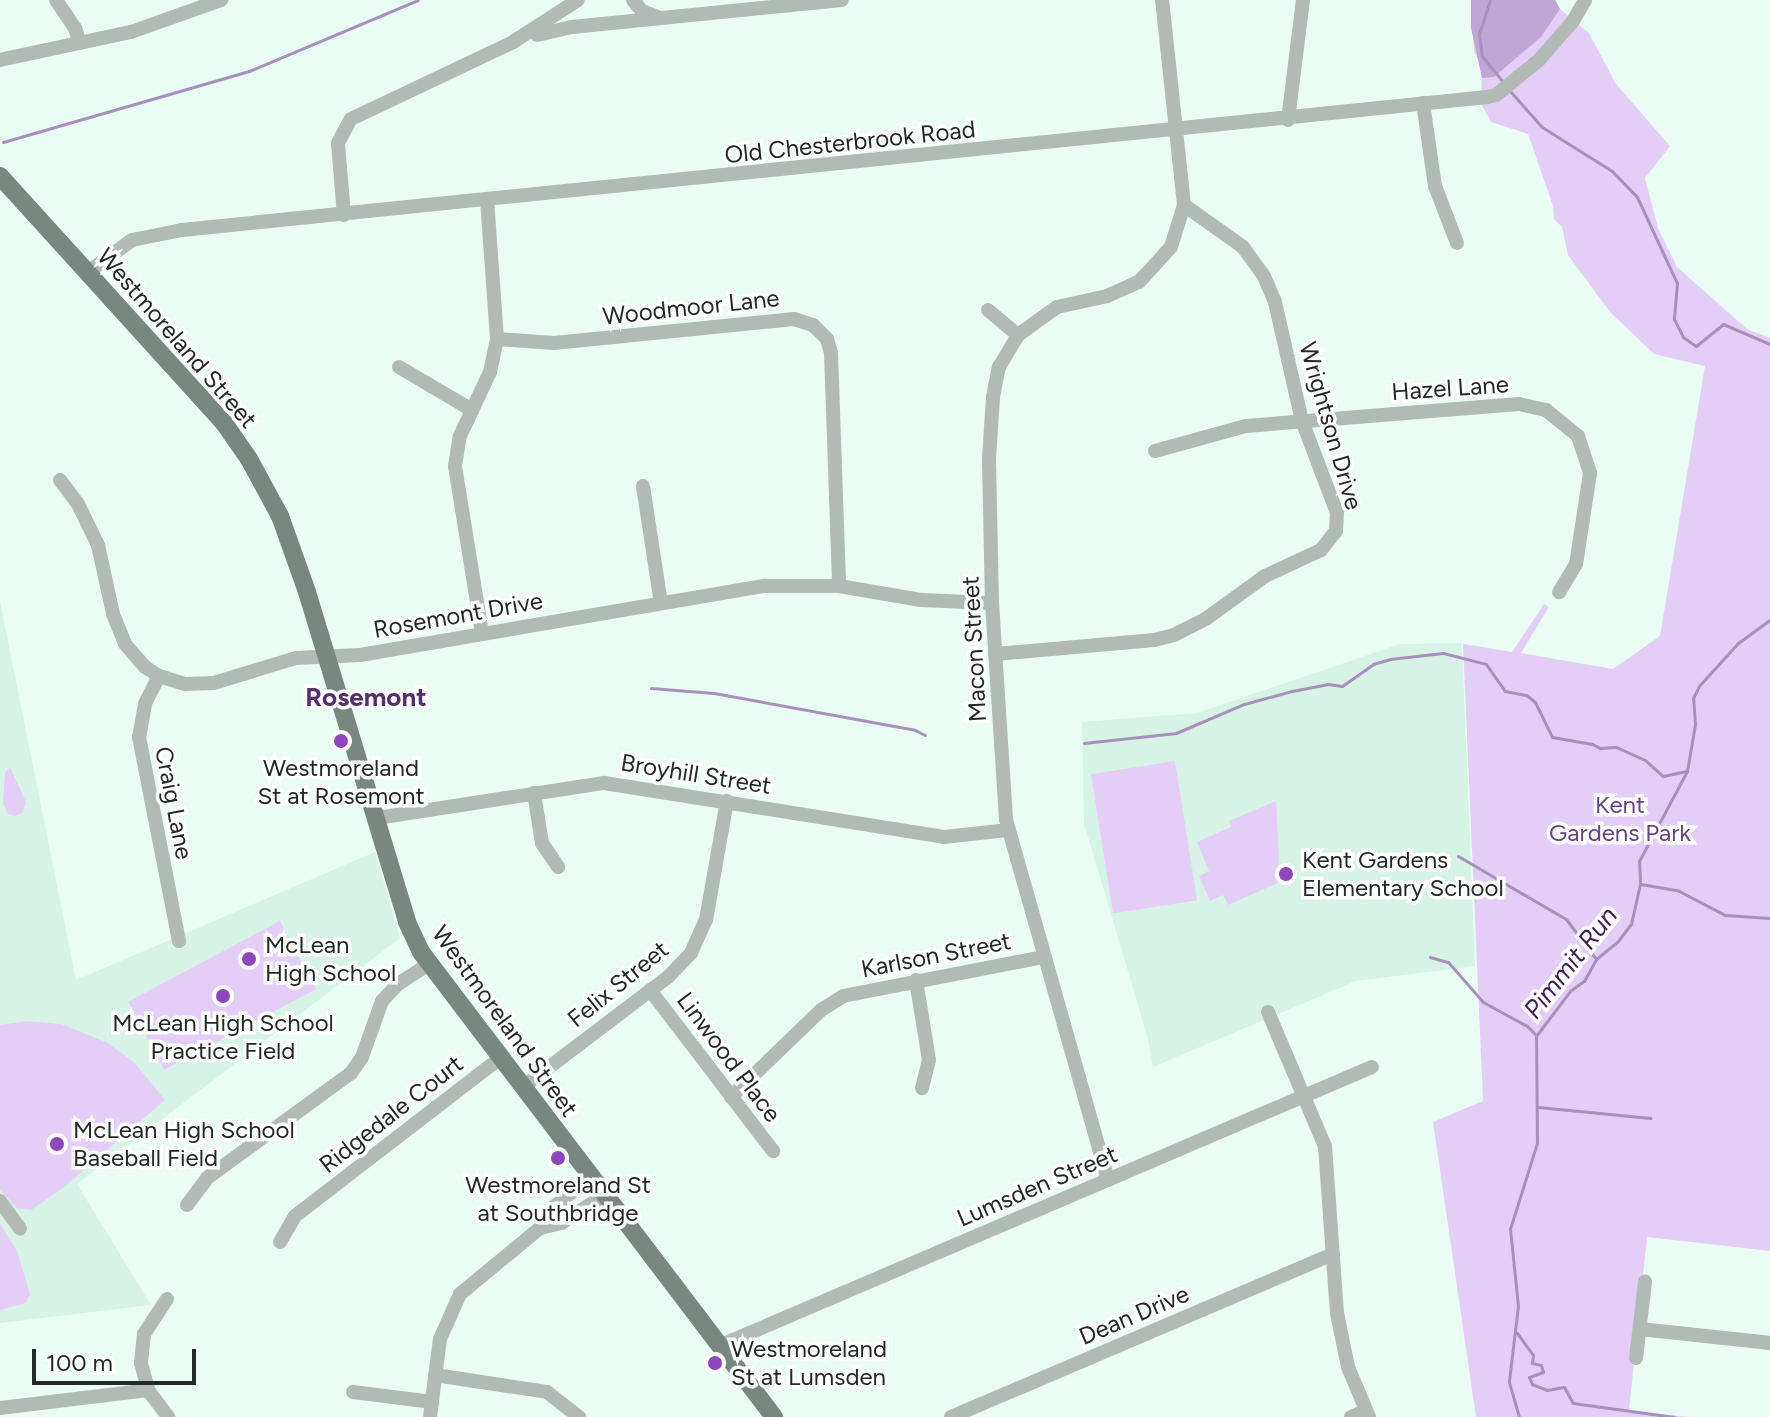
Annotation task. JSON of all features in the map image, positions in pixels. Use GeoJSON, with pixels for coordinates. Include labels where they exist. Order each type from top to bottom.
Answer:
{"type":"FeatureCollection","features":[{"type":"Feature","properties":{"kind":"main road","name":"Westmoreland Street"},"geometry":{"type":"LineString","coordinates":[[0,176],[224,423],[249,459],[280,516],[328,656],[407,922],[429,964],[774,1417]]}},
{"type":"Feature","properties":{"kind":"street"},"geometry":{"type":"LineString","coordinates":[[56,0],[75,28],[80,43]]}},
{"type":"Feature","properties":{"kind":"street"},"geometry":{"type":"LineString","coordinates":[[0,60],[165,22],[221,0]]}},
{"type":"Feature","properties":{"kind":"street"},"geometry":{"type":"LineString","coordinates":[[344,215],[338,143],[351,119],[513,42],[578,0]]}},
{"type":"Feature","properties":{"kind":"street"},"geometry":{"type":"LineString","coordinates":[[633,0],[642,11],[664,18]]}},
{"type":"Feature","properties":{"kind":"street"},"geometry":{"type":"LineString","coordinates":[[513,42],[572,27],[842,0]]}},
{"type":"Feature","properties":{"kind":"street"},"geometry":{"type":"LineString","coordinates":[[1162,0],[1179,130],[1184,205]]}},
{"type":"Feature","properties":{"kind":"street"},"geometry":{"type":"LineString","coordinates":[[1288,120],[1303,0]]}},
{"type":"Feature","properties":{"kind":"street","name":"Old Chesterbrook Road"},"geometry":{"type":"LineString","coordinates":[[88,272],[113,252],[145,236],[1288,120],[1496,95],[1557,42],[1585,0]]}},
{"type":"Feature","properties":{"kind":"street"},"geometry":{"type":"LineString","coordinates":[[1423,103],[1435,186],[1457,243]]}},
{"type":"Feature","properties":{"kind":"street"},"geometry":{"type":"LineString","coordinates":[[482,633],[455,466],[460,436],[490,372],[497,339],[487,201]]}},
{"type":"Feature","properties":{"kind":"street","name":"Macon Street"},"geometry":{"type":"LineString","coordinates":[[1108,1180],[1007,830],[992,603],[989,458],[993,397],[999,367],[1018,335],[1057,307],[1107,296],[1139,282],[1171,247],[1184,205]]}},
{"type":"Feature","properties":{"kind":"street","name":"Wrightson Drive"},"geometry":{"type":"LineString","coordinates":[[995,654],[1154,640],[1174,635],[1207,618],[1265,576],[1321,550],[1342,536],[1337,513],[1302,421],[1275,302],[1264,276],[1243,247],[1184,205]]}},
{"type":"Feature","properties":{"kind":"street"},"geometry":{"type":"LineString","coordinates":[[988,310],[1018,335]]}},
{"type":"Feature","properties":{"kind":"street","name":"Woodmoor Lane"},"geometry":{"type":"LineString","coordinates":[[497,339],[554,343],[794,319],[813,325],[827,339],[831,353],[839,586]]}},
{"type":"Feature","properties":{"kind":"street"},"geometry":{"type":"LineString","coordinates":[[399,367],[472,410]]}},
{"type":"Feature","properties":{"kind":"street","name":"Hazel Lane"},"geometry":{"type":"LineString","coordinates":[[1155,451],[1246,426],[1302,421],[1519,404],[1557,416],[1578,436],[1590,473],[1576,564],[1559,592]]}},
{"type":"Feature","properties":{"kind":"street"},"geometry":{"type":"LineString","coordinates":[[60,480],[78,504],[98,545],[121,636],[135,657],[159,676]]}},
{"type":"Feature","properties":{"kind":"street"},"geometry":{"type":"LineString","coordinates":[[643,486],[661,603]]}},
{"type":"Feature","properties":{"kind":"street","name":"Rosemont Drive"},"geometry":{"type":"LineString","coordinates":[[159,676],[200,685],[296,658],[360,655],[777,585],[839,586],[934,601],[992,603]]}},
{"type":"Feature","properties":{"kind":"street","name":"Craig Lane"},"geometry":{"type":"LineString","coordinates":[[159,676],[145,704],[139,737],[179,941]]}},
{"type":"Feature","properties":{"kind":"street","name":"Broyhill Street"},"geometry":{"type":"LineString","coordinates":[[377,818],[614,783],[944,837],[1007,830]]}},
{"type":"Feature","properties":{"kind":"street"},"geometry":{"type":"LineString","coordinates":[[534,793],[542,843],[558,867]]}},
{"type":"Feature","properties":{"kind":"street","name":"Felix Street"},"geometry":{"type":"LineString","coordinates":[[523,1087],[681,965],[700,938],[712,894],[727,801]]}},
{"type":"Feature","properties":{"kind":"street","name":"Karlson Street"},"geometry":{"type":"LineString","coordinates":[[731,1097],[829,1004],[859,991],[1044,957]]}},
{"type":"Feature","properties":{"kind":"street"},"geometry":{"type":"LineString","coordinates":[[187,1205],[207,1178],[351,1073],[362,1057],[382,1001],[398,984],[429,964]]}},
{"type":"Feature","properties":{"kind":"street"},"geometry":{"type":"LineString","coordinates":[[916,980],[929,1060],[922,1088]]}},
{"type":"Feature","properties":{"kind":"street","name":"Linwood Place"},"geometry":{"type":"LineString","coordinates":[[650,990],[773,1151]]}},
{"type":"Feature","properties":{"kind":"street"},"geometry":{"type":"LineString","coordinates":[[1268,1012],[1329,1161],[1341,1341],[1367,1414],[1351,1417]]}},
{"type":"Feature","properties":{"kind":"street","name":"Ridgedale Court"},"geometry":{"type":"LineString","coordinates":[[280,1242],[295,1216],[500,1058]]}},
{"type":"Feature","properties":{"kind":"street","name":"Lumsden Street"},"geometry":{"type":"LineString","coordinates":[[719,1346],[1372,1067]]}},
{"type":"Feature","properties":{"kind":"street"},"geometry":{"type":"LineString","coordinates":[[353,1392],[431,1409],[444,1324],[460,1294],[540,1228],[551,1209],[591,1177]]}},
{"type":"Feature","properties":{"kind":"street"},"geometry":{"type":"LineString","coordinates":[[540,1228],[561,1223],[605,1195]]}},
{"type":"Feature","properties":{"kind":"street"},"geometry":{"type":"LineString","coordinates":[[0,1201],[20,1229]]}},
{"type":"Feature","properties":{"kind":"street","name":"Dean Drive"},"geometry":{"type":"LineString","coordinates":[[951,1417],[1333,1254]]}},
{"type":"Feature","properties":{"kind":"street"},"geometry":{"type":"LineString","coordinates":[[1636,1358],[1645,1282]]}},
{"type":"Feature","properties":{"kind":"street"},"geometry":{"type":"LineString","coordinates":[[167,1299],[149,1321],[141,1348],[148,1390],[168,1417]]}},
{"type":"Feature","properties":{"kind":"street"},"geometry":{"type":"LineString","coordinates":[[1640,1329],[1770,1343]]}},
{"type":"Feature","properties":{"kind":"street"},"geometry":{"type":"LineString","coordinates":[[435,1375],[534,1388],[559,1398],[579,1417]]}},
{"type":"Feature","properties":{"kind":"street"},"geometry":{"type":"LineString","coordinates":[[0,1408],[148,1390]]}},
{"type":"Feature","properties":{"kind":"shaded area"},"geometry":{"type":"Polygon","coordinates":[[[1471,0],[1555,0],[1560,9],[1541,37],[1494,77],[1482,78],[1471,28],[1471,0]]]}},
{"type":"Feature","properties":{"kind":"shaded area","name":"McLean High School"},"geometry":{"type":"Polygon","coordinates":[[[0,601],[76,980],[375,852],[400,938],[77,1184],[151,1305],[0,1323],[0,601]]]}},
{"type":"Feature","properties":{"kind":"shaded area","name":"Kent Gardens Elementary School"},"geometry":{"type":"Polygon","coordinates":[[[1462,643],[1475,966],[1356,981],[1153,1067],[1148,1039],[1084,823],[1082,722],[1197,713],[1400,644],[1462,643]]]}},
{"type":"Feature","properties":{"kind":"green space","name":"Kent Gardens Park"},"geometry":{"type":"Polygon","coordinates":[[[1471,0],[1555,0],[1560,9],[1589,33],[1616,84],[1670,146],[1645,178],[1658,228],[1677,267],[1747,329],[1770,338],[1770,1251],[1647,1237],[1629,1411],[1690,1417],[1476,1417],[1433,1122],[1483,1101],[1463,644],[1512,652],[1544,604],[1549,607],[1521,653],[1613,669],[1660,636],[1705,366],[1654,354],[1610,312],[1568,255],[1562,227],[1554,219],[1553,206],[1528,134],[1491,122],[1481,104],[1482,67],[1474,52],[1471,0]]]}},
{"type":"Feature","properties":{"kind":"green space"},"geometry":{"type":"Polygon","coordinates":[[[1175,761],[1197,900],[1113,914],[1091,774],[1175,761]]]}},
{"type":"Feature","properties":{"kind":"green space"},"geometry":{"type":"Polygon","coordinates":[[[10,767],[26,802],[23,812],[15,816],[8,814],[3,803],[5,773],[10,767]]]}},
{"type":"Feature","properties":{"kind":"green space"},"geometry":{"type":"Polygon","coordinates":[[[1276,801],[1280,882],[1228,905],[1223,895],[1210,901],[1199,876],[1209,871],[1197,842],[1231,827],[1229,821],[1276,801]]]}},
{"type":"Feature","properties":{"kind":"green space","name":"McLean High School Practice Field"},"geometry":{"type":"Polygon","coordinates":[[[280,921],[316,989],[164,1070],[128,1002],[280,921]]]}},
{"type":"Feature","properties":{"kind":"green space","name":"McLean High School Baseball Field"},"geometry":{"type":"Polygon","coordinates":[[[27,1021],[61,1024],[106,1042],[135,1063],[165,1100],[63,1188],[31,1210],[17,1208],[0,1190],[0,1025],[27,1021]]]}},
{"type":"Feature","properties":{"kind":"green space"},"geometry":{"type":"Polygon","coordinates":[[[0,1223],[17,1251],[30,1294],[26,1303],[0,1310],[0,1223]]]}},
{"type":"Feature","properties":{"kind":"waterway"},"geometry":{"type":"LineString","coordinates":[[3,142],[249,71],[418,0]]}},
{"type":"Feature","properties":{"kind":"waterway","name":"Pimmit Run"},"geometry":{"type":"LineString","coordinates":[[1490,0],[1479,33],[1482,56],[1503,82]]}},
{"type":"Feature","properties":{"kind":"waterway","name":"Pimmit Run"},"geometry":{"type":"LineString","coordinates":[[1510,91],[1542,127],[1612,171],[1637,197],[1677,283],[1674,319],[1683,337],[1696,346],[1723,324],[1770,344]]}},
{"type":"Feature","properties":{"kind":"waterway","name":"Pimmit Run"},"geometry":{"type":"LineString","coordinates":[[1519,1417],[1509,1381],[1518,1306],[1510,1229],[1537,1143],[1536,1036],[1570,991],[1584,981],[1596,959],[1618,941],[1631,924],[1640,884],[1639,861],[1687,771],[1695,724],[1693,698],[1699,686],[1738,643],[1770,620]]}},
{"type":"Feature","properties":{"kind":"waterway"},"geometry":{"type":"LineString","coordinates":[[1084,743],[1176,733],[1244,704],[1328,684],[1342,686],[1373,664],[1443,653],[1486,664],[1505,691],[1526,695],[1535,702],[1552,737],[1600,748],[1616,747],[1645,760],[1663,776],[1686,771]]}},
{"type":"Feature","properties":{"kind":"waterway"},"geometry":{"type":"LineString","coordinates":[[651,688],[714,693],[915,730],[925,735]]}},
{"type":"Feature","properties":{"kind":"waterway"},"geometry":{"type":"LineString","coordinates":[[1458,856],[1566,919],[1596,959]]}},
{"type":"Feature","properties":{"kind":"waterway"},"geometry":{"type":"LineString","coordinates":[[1641,884],[1679,891],[1725,915],[1770,918]]}},
{"type":"Feature","properties":{"kind":"waterway"},"geometry":{"type":"LineString","coordinates":[[1430,957],[1448,962],[1483,1002],[1527,1026],[1536,1035]]}},
{"type":"Feature","properties":{"kind":"waterway"},"geometry":{"type":"LineString","coordinates":[[1538,1107],[1650,1118]]}},
{"type":"Feature","properties":{"kind":"waterway"},"geometry":{"type":"LineString","coordinates":[[1517,1333],[1533,1355],[1532,1363],[1541,1365],[1543,1372],[1529,1377],[1532,1384],[1547,1390],[1564,1387],[1573,1403],[1674,1417]]}},
{"type":"Feature","properties":{"kind":"place","name":"Westmoreland St at Rosemont"},"geometry":{"type":"Point","coordinates":[341,741]}},
{"type":"Feature","properties":{"kind":"place","name":"Kent Gardens Elementary School"},"geometry":{"type":"Point","coordinates":[1286,874]}},
{"type":"Feature","properties":{"kind":"place","name":"McLean High School"},"geometry":{"type":"Point","coordinates":[249,959]}},
{"type":"Feature","properties":{"kind":"place","name":"McLean High School Practice Field"},"geometry":{"type":"Point","coordinates":[223,996]}},
{"type":"Feature","properties":{"kind":"place","name":"McLean High School Baseball Field"},"geometry":{"type":"Point","coordinates":[57,1144]}},
{"type":"Feature","properties":{"kind":"place","name":"Westmoreland St at Southbridge"},"geometry":{"type":"Point","coordinates":[558,1158]}},
{"type":"Feature","properties":{"kind":"place","name":"Westmoreland St at Lumsden"},"geometry":{"type":"Point","coordinates":[715,1363]}},
{"type":"Feature","properties":{"kind":"district","name":"Rosemont"},"geometry":{"type":"Point","coordinates":[366,698]}}]}
